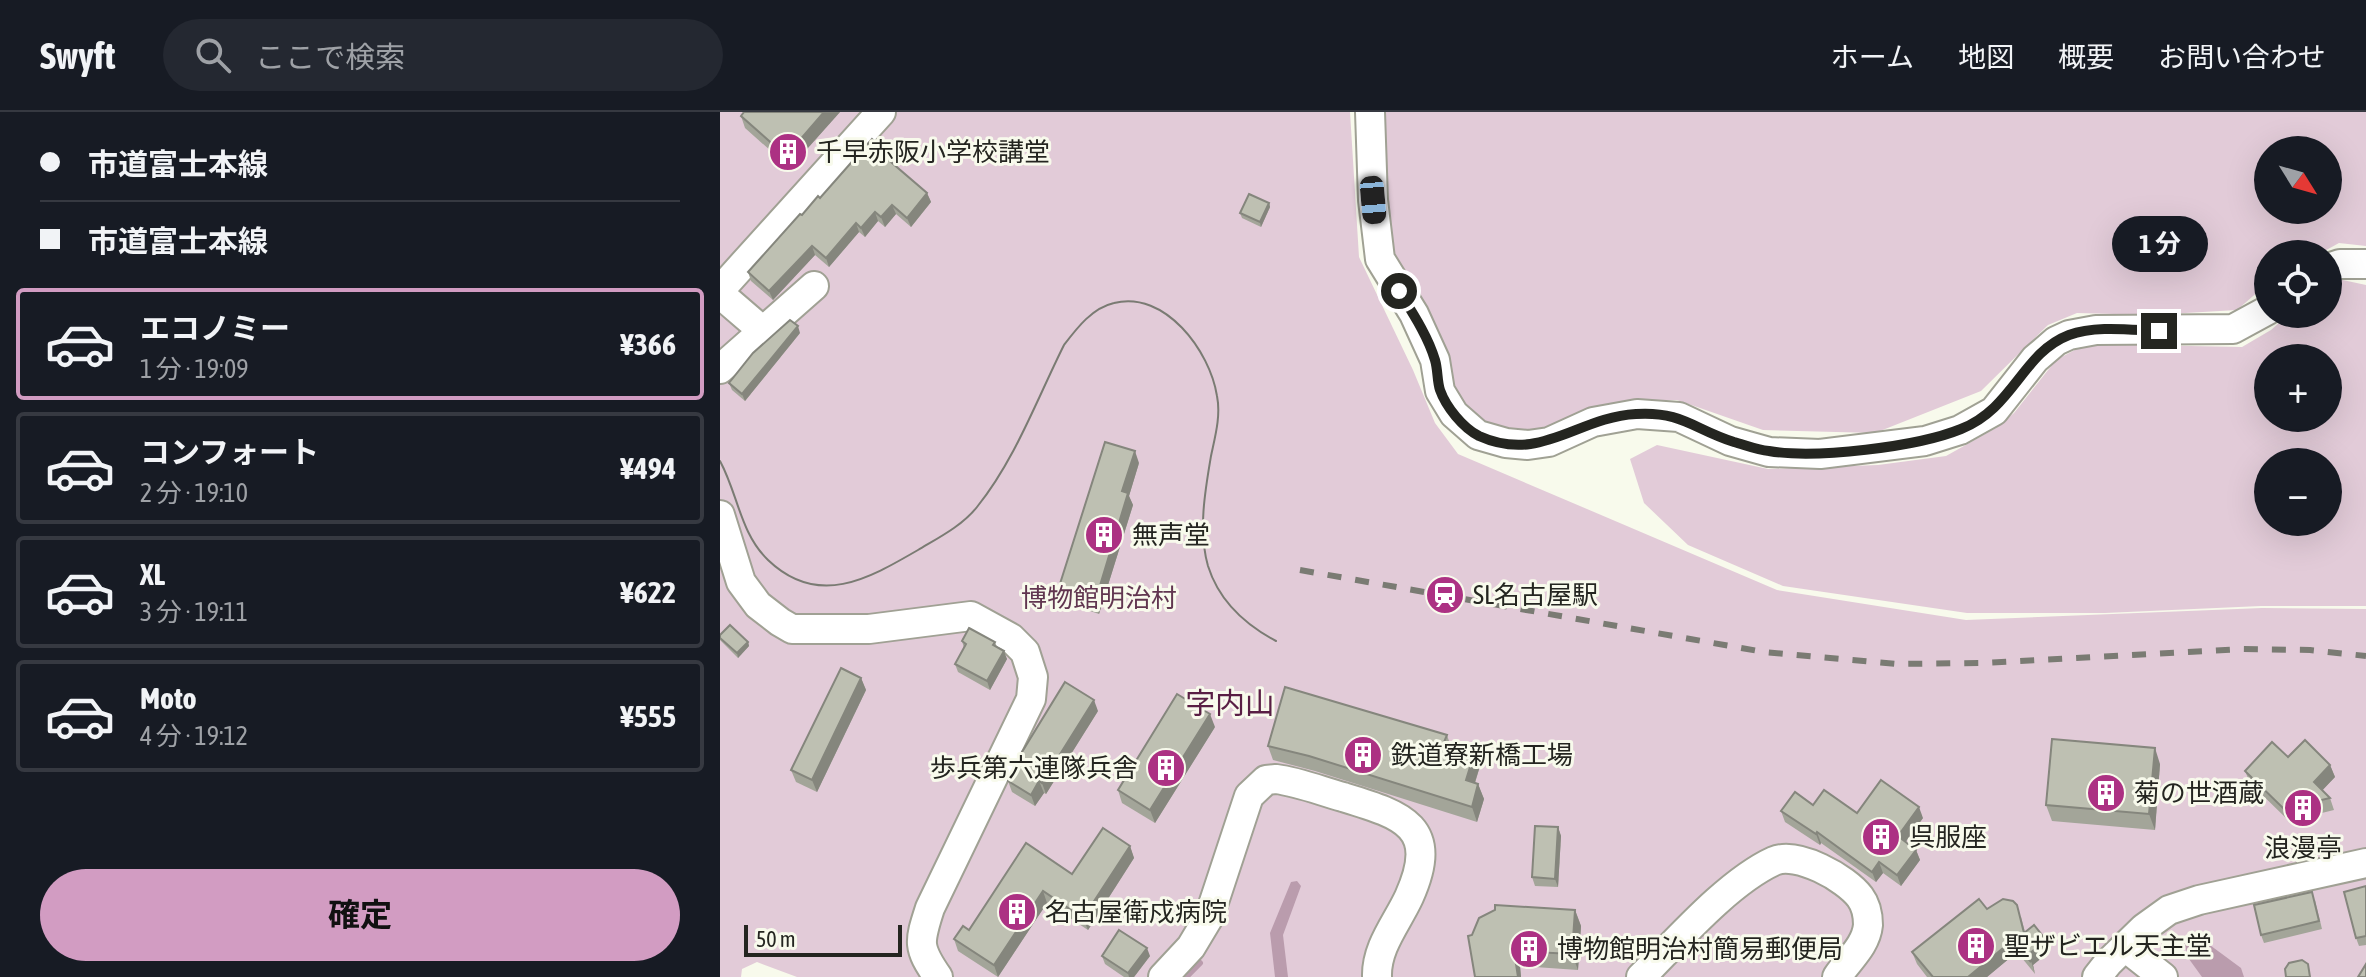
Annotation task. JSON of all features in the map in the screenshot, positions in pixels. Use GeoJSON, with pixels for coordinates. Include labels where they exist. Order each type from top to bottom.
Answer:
{"type":"FeatureCollection","features":[{"type":"Feature","properties":{"kind":"street"},"geometry":{"type":"LineString","coordinates":[[763,331],[724,281],[881,112]]}},
{"type":"Feature","properties":{"kind":"street"},"geometry":{"type":"LineString","coordinates":[[1370,112],[1373,200],[1380,259],[1414,314],[1435,360],[1440,391],[1454,414],[1478,435],[1506,443],[1528,445],[1549,442],[1593,422],[1637,414],[1679,417],[1730,441],[1769,452],[1820,454],[1925,441],[1960,430],[1994,411],[2035,359],[2056,341],[2069,335],[2096,330],[2233,329],[2254,318]]}},
{"type":"Feature","properties":{"kind":"street"},"geometry":{"type":"LineString","coordinates":[[2342,264],[2366,264]]}},
{"type":"Feature","properties":{"kind":"street"},"geometry":{"type":"LineString","coordinates":[[720,369],[814,286]]}},
{"type":"Feature","properties":{"kind":"street"},"geometry":{"type":"LineString","coordinates":[[720,515],[741,582],[768,614],[792,629],[869,629],[971,616],[1017,642],[1032,667],[1031,699],[930,908],[921,937],[924,957],[938,977]]}},
{"type":"Feature","properties":{"kind":"street"},"geometry":{"type":"LineString","coordinates":[[1163,977],[1191,947],[1209,917],[1246,804],[1254,790],[1266,780],[1287,781],[1385,810],[1403,819],[1415,834],[1421,863],[1408,898],[1380,953],[1377,977]]}},
{"type":"Feature","properties":{"kind":"street"},"geometry":{"type":"LineString","coordinates":[[1641,977],[1728,893],[1774,861],[1786,858],[1812,863],[1857,893],[1865,906],[1868,922],[1865,939],[1837,977]]}},
{"type":"Feature","properties":{"kind":"street"},"geometry":{"type":"LineString","coordinates":[[2097,977],[2159,916],[2180,906],[2366,863]]}},
{"type":"Feature","properties":{"kind":"street"},"geometry":{"type":"LineString","coordinates":[[1408,898],[1415,917],[1414,934]]}},
{"type":"Feature","properties":{"kind":"street"},"geometry":{"type":"LineString","coordinates":[[2125,947],[2163,977]]}},
{"type":"Feature","properties":{"kind":"green space","name":"博物館明治村"},"geometry":{"type":"Polygon","coordinates":[[[720,112],[1350,112],[1359,257],[1435,423],[1458,454],[1777,590],[1966,620],[2262,608],[2366,609],[2366,977],[797,977],[757,962],[742,969],[741,977],[720,977],[720,112]]]}},
{"type":"Feature","properties":{"kind":"green space"},"geometry":{"type":"Polygon","coordinates":[[[1380,112],[2366,112],[2366,246],[2342,243],[2342,240],[2254,240],[2254,295],[2237,310],[2151,315],[2077,313],[2048,325],[1981,391],[1875,433],[1763,430],[1677,400],[1631,401],[1577,415],[1546,430],[1522,432],[1480,428],[1457,404],[1388,251],[1380,112]]]}},
{"type":"Feature","properties":{"kind":"green space"},"geometry":{"type":"Polygon","coordinates":[[[2342,280],[2366,285],[2366,606],[2261,606],[2105,613],[1967,613],[1783,586],[1688,545],[1644,503],[1630,459],[1657,445],[1768,469],[1878,465],[1946,456],[1996,428],[2014,413],[2056,360],[2086,344],[2242,347],[2271,330],[2342,328],[2342,280]]]}},
{"type":"Feature","properties":{"kind":"shaded area"},"geometry":{"type":"Polygon","coordinates":[[[1297,881],[1301,886],[1283,935],[1288,977],[1275,977],[1270,933],[1291,882],[1297,881]]]}},
{"type":"Feature","properties":{"kind":"shaded area"},"geometry":{"type":"Polygon","coordinates":[[[2199,937],[2241,968],[2244,977],[2202,977],[2189,959],[2184,942],[2185,939],[2199,937]]]}},
{"type":"Feature","properties":{"kind":"building","name":"千早赤阪小学校講堂"},"geometry":{"type":"Polygon","coordinates":[[[744,112],[824,112],[786,156],[741,116],[744,112]]]}},
{"type":"Feature","properties":{"kind":"building"},"geometry":{"type":"Polygon","coordinates":[[[872,139],[894,158],[891,162],[927,193],[907,218],[892,205],[881,217],[875,212],[861,228],[856,223],[826,258],[812,246],[769,291],[748,272],[872,139]]]}},
{"type":"Feature","properties":{"kind":"building"},"geometry":{"type":"Polygon","coordinates":[[[1249,194],[1269,203],[1260,222],[1240,213],[1249,194]]]}},
{"type":"Feature","properties":{"kind":"building"},"geometry":{"type":"Polygon","coordinates":[[[790,320],[798,326],[742,394],[729,383],[753,353],[790,320]]]}},
{"type":"Feature","properties":{"kind":"building","name":"無声堂"},"geometry":{"type":"Polygon","coordinates":[[[1105,442],[1135,451],[1122,491],[1128,493],[1095,602],[1058,590],[1105,442]]]}},
{"type":"Feature","properties":{"kind":"building"},"geometry":{"type":"Polygon","coordinates":[[[730,625],[748,642],[737,653],[720,638],[730,625]]]}},
{"type":"Feature","properties":{"kind":"building"},"geometry":{"type":"Polygon","coordinates":[[[969,628],[995,642],[993,645],[1004,651],[987,681],[955,664],[966,644],[962,641],[969,628]]]}},
{"type":"Feature","properties":{"kind":"building"},"geometry":{"type":"Polygon","coordinates":[[[841,668],[861,678],[812,780],[791,770],[841,668]]]}},
{"type":"Feature","properties":{"kind":"building"},"geometry":{"type":"Polygon","coordinates":[[[1065,682],[1094,700],[1042,783],[1039,781],[1031,795],[1008,781],[1016,767],[1014,765],[1065,682]]]}},
{"type":"Feature","properties":{"kind":"building","name":"鉄道寮新橋工場"},"geometry":{"type":"Polygon","coordinates":[[[1285,687],[1447,735],[1444,742],[1475,751],[1466,780],[1478,784],[1472,807],[1268,746],[1285,687]]]}},
{"type":"Feature","properties":{"kind":"building","name":"歩兵第六連隊兵舎"},"geometry":{"type":"Polygon","coordinates":[[[1177,694],[1210,714],[1150,810],[1118,790],[1177,694]]]}},
{"type":"Feature","properties":{"kind":"building","name":"菊の世酒蔵"},"geometry":{"type":"Polygon","coordinates":[[[2052,739],[2155,748],[2149,814],[2046,805],[2052,739]]]}},
{"type":"Feature","properties":{"kind":"building"},"geometry":{"type":"Polygon","coordinates":[[[2305,740],[2330,765],[2314,782],[2330,798],[2284,809],[2245,771],[2272,742],[2288,757],[2305,740]]]}},
{"type":"Feature","properties":{"kind":"building"},"geometry":{"type":"Polygon","coordinates":[[[1881,780],[1919,807],[1898,836],[1916,850],[1897,875],[1879,862],[1872,872],[1817,832],[1781,811],[1795,792],[1813,805],[1824,790],[1857,813],[1881,780]]]}},
{"type":"Feature","properties":{"kind":"building"},"geometry":{"type":"Polygon","coordinates":[[[1535,826],[1558,827],[1555,879],[1532,877],[1535,826]]]}},
{"type":"Feature","properties":{"kind":"building"},"geometry":{"type":"Polygon","coordinates":[[[1103,828],[1130,846],[1083,918],[1043,891],[994,965],[954,939],[963,926],[969,930],[1026,843],[1072,874],[1103,828]]]}},
{"type":"Feature","properties":{"kind":"building"},"geometry":{"type":"Polygon","coordinates":[[[2366,886],[2366,936],[2356,938],[2344,892],[2366,886]]]}},
{"type":"Feature","properties":{"kind":"building"},"geometry":{"type":"Polygon","coordinates":[[[2312,892],[2319,921],[2261,935],[2254,905],[2312,892]]]}},
{"type":"Feature","properties":{"kind":"building","name":"聖ザビエル天主堂"},"geometry":{"type":"Polygon","coordinates":[[[1979,899],[1987,909],[2003,899],[2013,901],[2017,905],[2024,933],[2034,925],[2046,940],[2029,954],[2031,962],[2013,940],[1968,977],[1933,977],[1912,952],[1979,899]]]}},
{"type":"Feature","properties":{"kind":"building","name":"博物館明治村簡易郵便局"},"geometry":{"type":"Polygon","coordinates":[[[1495,905],[1575,910],[1572,954],[1514,951],[1518,977],[1475,977],[1468,936],[1472,935],[1479,918],[1495,910],[1495,905]]]}},
{"type":"Feature","properties":{"kind":"building"},"geometry":{"type":"Polygon","coordinates":[[[1119,930],[1147,948],[1128,973],[1102,956],[1119,930]]]}},
{"type":"Feature","properties":{"kind":"building"},"geometry":{"type":"Polygon","coordinates":[[[2302,960],[2308,964],[2310,977],[2286,977],[2285,969],[2289,963],[2302,960]]]}},
{"type":"Feature","properties":{"kind":"building"},"geometry":{"type":"Polygon","coordinates":[[[2366,964],[2366,977],[2358,977],[2366,964]]]}},
{"type":"Feature","properties":{"kind":"waterway"},"geometry":{"type":"LineString","coordinates":[[1186,977],[1200,963]]}},
{"type":"Feature","properties":{"kind":"tram line"},"geometry":{"type":"LineString","coordinates":[[720,461],[745,526],[768,560],[787,575],[806,583],[824,586],[862,579],[942,536],[977,507],[1014,449],[1064,345],[1086,320],[1099,309],[1114,303],[1133,301],[1151,306],[1167,315],[1195,343],[1213,379],[1217,396],[1218,419],[1204,511],[1203,539],[1208,566],[1219,590],[1234,610],[1276,641]]}},
{"type":"Feature","properties":{"kind":"railway"},"geometry":{"type":"LineString","coordinates":[[1300,570],[1764,652],[1896,664],[1982,663],[2243,649],[2310,650],[2366,656]]}},
{"type":"Feature","properties":{"kind":"place","name":"千早赤阪小学校講堂"},"geometry":{"type":"Point","coordinates":[788,152]}},
{"type":"Feature","properties":{"kind":"place","name":"無声堂"},"geometry":{"type":"Point","coordinates":[1104,535]}},
{"type":"Feature","properties":{"kind":"place","name":"SL名古屋駅"},"geometry":{"type":"Point","coordinates":[1445,595]}},
{"type":"Feature","properties":{"kind":"place","name":"鉄道寮新橋工場"},"geometry":{"type":"Point","coordinates":[1363,755]}},
{"type":"Feature","properties":{"kind":"place","name":"歩兵第六連隊兵舎"},"geometry":{"type":"Point","coordinates":[1166,768]}},
{"type":"Feature","properties":{"kind":"place","name":"菊の世酒蔵"},"geometry":{"type":"Point","coordinates":[2106,793]}},
{"type":"Feature","properties":{"kind":"place","name":"浪漫亭"},"geometry":{"type":"Point","coordinates":[2303,808]}},
{"type":"Feature","properties":{"kind":"place","name":"呉服座"},"geometry":{"type":"Point","coordinates":[1881,837]}},
{"type":"Feature","properties":{"kind":"place","name":"名古屋衛戍病院"},"geometry":{"type":"Point","coordinates":[1017,912]}},
{"type":"Feature","properties":{"kind":"place","name":"聖ザビエル天主堂"},"geometry":{"type":"Point","coordinates":[1976,946]}},
{"type":"Feature","properties":{"kind":"place","name":"博物館明治村簡易郵便局"},"geometry":{"type":"Point","coordinates":[1529,949]}},
{"type":"Feature","properties":{"kind":"district","name":"字内山"},"geometry":{"type":"Point","coordinates":[1230,703]}},
{"type":"Feature","properties":{"kind":"route"},"geometry":{"type":"LineString","coordinates":[[1399,291],[1414,314],[1435,360],[1440,391],[1454,414],[1478,435],[1528,445],[1549,442],[1593,422],[1637,414],[1679,417],[1730,441],[1769,452],[1820,454],[1925,441],[1960,430],[1994,411],[2035,359],[2056,341],[2083,331],[2159,331]]}}]}
